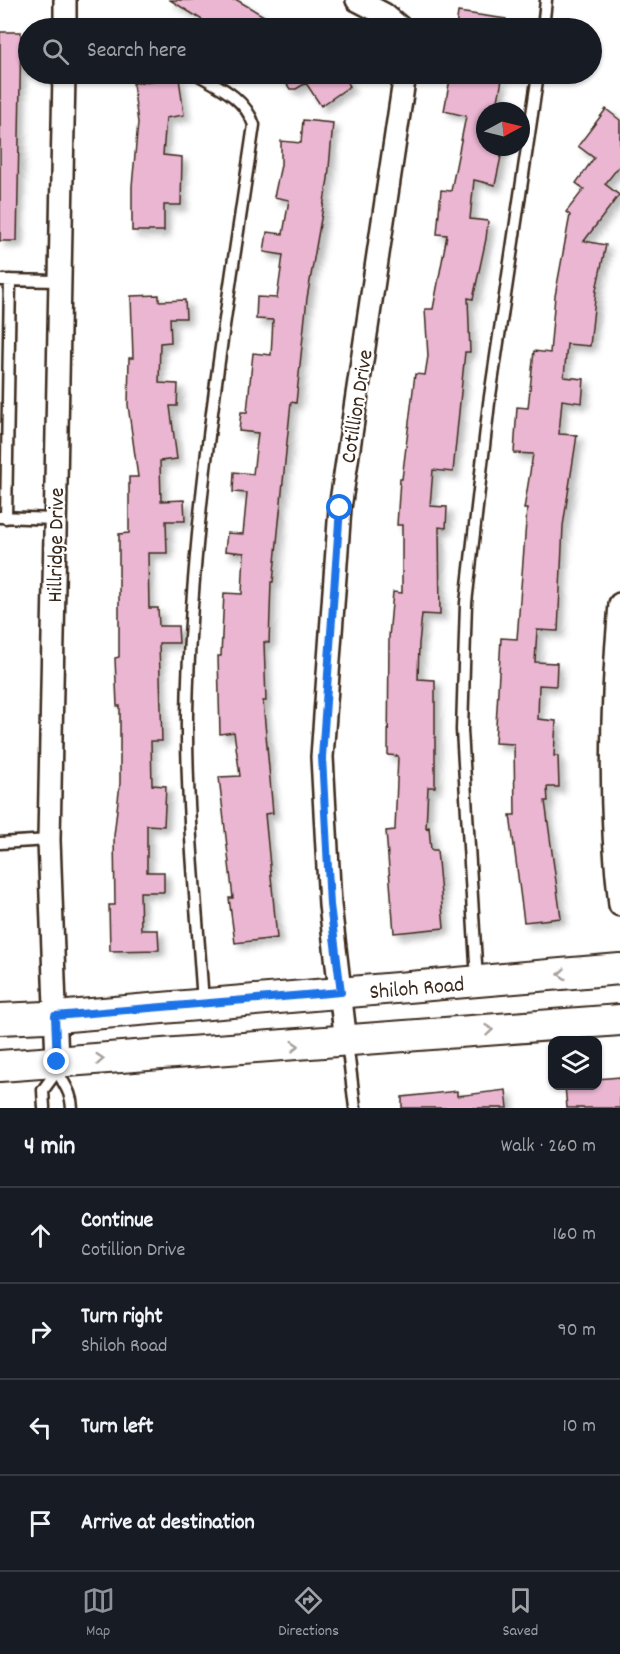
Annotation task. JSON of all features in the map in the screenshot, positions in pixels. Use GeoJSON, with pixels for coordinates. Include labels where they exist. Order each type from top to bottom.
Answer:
{"type":"FeatureCollection","features":[{"type":"Feature","properties":{"kind":"main road","name":"Shiloh Road"},"geometry":{"type":"LineString","coordinates":[[0,1019],[620,969]]}},
{"type":"Feature","properties":{"kind":"main road"},"geometry":{"type":"LineString","coordinates":[[0,1066],[57,1066],[620,1020]]}},
{"type":"Feature","properties":{"kind":"street"},"geometry":{"type":"LineString","coordinates":[[65,0],[65,18]]}},
{"type":"Feature","properties":{"kind":"street"},"geometry":{"type":"LineString","coordinates":[[357,0],[389,18]]}},
{"type":"Feature","properties":{"kind":"street","name":"Hillridge Drive"},"geometry":{"type":"LineString","coordinates":[[57,1066],[49,840],[64,84]]}},
{"type":"Feature","properties":{"kind":"street","name":"Cotillion Drive"},"geometry":{"type":"LineString","coordinates":[[346,1042],[330,905],[323,746],[340,508],[404,84]]}},
{"type":"Feature","properties":{"kind":"street"},"geometry":{"type":"LineString","coordinates":[[620,604],[613,692],[613,844],[620,906]]}},
{"type":"Feature","properties":{"kind":"lane"},"geometry":{"type":"LineString","coordinates":[[544,18],[546,0]]}},
{"type":"Feature","properties":{"kind":"lane"},"geometry":{"type":"LineString","coordinates":[[203,1003],[187,795],[187,712],[196,553],[209,420],[254,125],[250,112],[235,96],[214,84]]}},
{"type":"Feature","properties":{"kind":"lane"},"geometry":{"type":"LineString","coordinates":[[477,981],[462,730],[466,603],[489,403],[537,84]]}},
{"type":"Feature","properties":{"kind":"lane"},"geometry":{"type":"LineString","coordinates":[[54,519],[3,517],[5,280],[60,281]]}},
{"type":"Feature","properties":{"kind":"lane"},"geometry":{"type":"LineString","coordinates":[[0,843],[49,840]]}},
{"type":"Feature","properties":{"kind":"lane"},"geometry":{"type":"LineString","coordinates":[[346,1042],[355,1108]]}},
{"type":"Feature","properties":{"kind":"lane"},"geometry":{"type":"LineString","coordinates":[[44,1108],[43,1090],[57,1066]]}},
{"type":"Feature","properties":{"kind":"lane"},"geometry":{"type":"LineString","coordinates":[[57,1066],[71,1093],[72,1108]]}},
{"type":"Feature","properties":{"kind":"building"},"geometry":{"type":"Polygon","coordinates":[[[170,0],[237,0],[267,18],[199,18],[170,0]]]}},
{"type":"Feature","properties":{"kind":"building"},"geometry":{"type":"Polygon","coordinates":[[[458,12],[499,18],[457,18],[458,12]]]}},
{"type":"Feature","properties":{"kind":"building"},"geometry":{"type":"Polygon","coordinates":[[[0,32],[18,32],[18,84],[20,84],[17,241],[0,241],[0,32]]]}},
{"type":"Feature","properties":{"kind":"building"},"geometry":{"type":"Polygon","coordinates":[[[133,84],[180,84],[184,115],[166,118],[163,155],[182,157],[181,205],[164,205],[164,231],[132,231],[132,186],[138,123],[133,84]]]}},
{"type":"Feature","properties":{"kind":"building"},"geometry":{"type":"Polygon","coordinates":[[[287,84],[304,84],[296,89],[290,89],[287,84]]]}},
{"type":"Feature","properties":{"kind":"building"},"geometry":{"type":"Polygon","coordinates":[[[307,84],[349,84],[350,86],[321,106],[307,84]]]}},
{"type":"Feature","properties":{"kind":"building"},"geometry":{"type":"Polygon","coordinates":[[[449,84],[501,84],[498,102],[476,102],[476,156],[501,156],[495,185],[474,180],[470,219],[488,221],[486,239],[473,299],[468,298],[470,352],[465,352],[453,472],[433,470],[430,506],[447,507],[446,528],[439,527],[440,615],[422,614],[419,644],[418,679],[435,680],[435,787],[428,787],[426,828],[429,827],[431,850],[437,850],[444,928],[394,933],[386,831],[395,830],[398,756],[388,755],[389,637],[393,592],[402,593],[402,525],[397,525],[400,479],[402,479],[415,374],[425,375],[428,356],[425,309],[433,309],[447,235],[437,234],[441,190],[451,191],[466,116],[444,111],[449,84]]]}},
{"type":"Feature","properties":{"kind":"building"},"geometry":{"type":"Polygon","coordinates":[[[606,109],[620,120],[620,165],[605,184],[619,195],[584,241],[606,245],[596,290],[590,346],[567,344],[564,377],[584,379],[582,403],[562,400],[559,434],[577,435],[563,526],[558,631],[537,630],[535,662],[557,663],[556,686],[539,685],[538,719],[556,721],[554,756],[558,756],[559,787],[547,787],[548,801],[545,801],[561,918],[524,922],[510,815],[515,815],[514,744],[495,743],[501,638],[517,639],[527,509],[524,509],[533,454],[514,453],[517,407],[528,408],[534,351],[550,353],[555,296],[570,215],[566,212],[584,189],[576,183],[594,158],[578,146],[606,109]]]}},
{"type":"Feature","properties":{"kind":"building"},"geometry":{"type":"Polygon","coordinates":[[[303,120],[333,123],[328,179],[307,298],[296,403],[291,402],[273,582],[271,582],[269,643],[264,642],[266,701],[263,701],[273,813],[265,814],[277,938],[235,943],[229,898],[233,898],[219,777],[240,776],[234,732],[220,734],[218,656],[221,656],[224,593],[242,594],[244,553],[225,551],[227,533],[243,534],[247,493],[233,492],[234,472],[253,474],[258,433],[239,431],[241,412],[247,412],[253,353],[271,355],[273,320],[256,319],[257,297],[277,298],[283,255],[264,252],[267,232],[283,234],[289,200],[274,197],[281,165],[281,141],[301,143],[303,120]]]}},
{"type":"Feature","properties":{"kind":"building"},"geometry":{"type":"Polygon","coordinates":[[[159,295],[159,301],[185,300],[186,318],[170,318],[171,342],[160,343],[159,383],[178,384],[177,406],[170,406],[177,459],[160,461],[161,501],[184,500],[185,521],[166,521],[167,553],[148,553],[149,608],[158,608],[159,626],[178,626],[179,643],[159,643],[162,741],[151,741],[152,785],[166,786],[164,826],[147,825],[147,872],[164,872],[164,892],[140,892],[141,930],[158,930],[159,950],[110,951],[109,905],[115,905],[114,836],[120,783],[120,706],[117,706],[115,658],[119,657],[119,534],[129,533],[129,477],[138,477],[128,405],[129,358],[133,358],[131,296],[159,295]]]}},
{"type":"Feature","properties":{"kind":"building"},"geometry":{"type":"Polygon","coordinates":[[[620,1077],[620,1108],[567,1108],[565,1090],[602,1090],[602,1079],[620,1077]]]}},
{"type":"Feature","properties":{"kind":"building"},"geometry":{"type":"Polygon","coordinates":[[[506,1090],[508,1108],[402,1108],[402,1097],[457,1091],[457,1096],[506,1090]]]}},
{"type":"Feature","properties":{"kind":"route"},"geometry":{"type":"LineString","coordinates":[[57,1062],[55,1016],[341,992],[330,905],[322,757],[340,508]]}}]}
